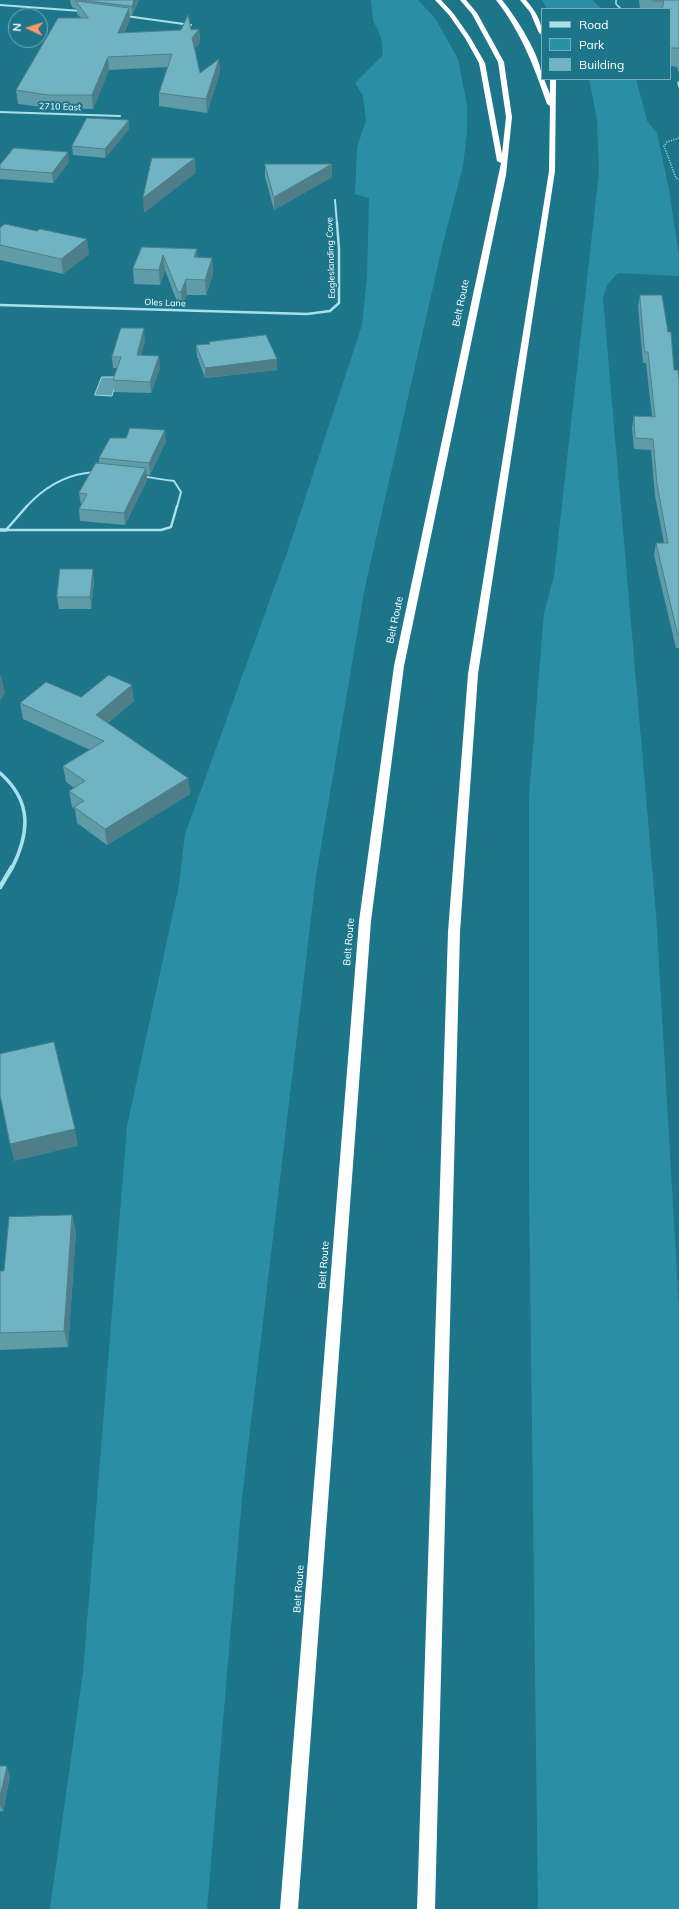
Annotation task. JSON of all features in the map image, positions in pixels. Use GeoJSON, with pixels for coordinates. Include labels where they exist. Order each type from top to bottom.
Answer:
{"type":"FeatureCollection","features":[{"type":"Feature","properties":{"kind":"highway"},"geometry":{"type":"LineString","coordinates":[[438,0],[452,14],[482,63],[503,175]]}},
{"type":"Feature","properties":{"kind":"highway","name":"Belt Route"},"geometry":{"type":"LineString","coordinates":[[289,1909],[365,922],[399,666],[503,175],[509,117],[501,62],[474,14],[463,0]]}},
{"type":"Feature","properties":{"kind":"highway"},"geometry":{"type":"LineString","coordinates":[[499,0],[508,10],[535,61],[541,78]]}},
{"type":"Feature","properties":{"kind":"highway"},"geometry":{"type":"LineString","coordinates":[[523,0],[533,12],[541,31]]}},
{"type":"Feature","properties":{"kind":"highway"},"geometry":{"type":"LineString","coordinates":[[542,80],[553,111]]}},
{"type":"Feature","properties":{"kind":"highway"},"geometry":{"type":"LineString","coordinates":[[426,1909],[454,932],[473,674],[552,171],[553,80]]}},
{"type":"Feature","properties":{"kind":"street"},"geometry":{"type":"LineString","coordinates":[[0,5],[85,12]]}},
{"type":"Feature","properties":{"kind":"street"},"geometry":{"type":"LineString","coordinates":[[125,16],[192,25]]}},
{"type":"Feature","properties":{"kind":"street","name":"2710 East"},"geometry":{"type":"LineString","coordinates":[[0,112],[120,116]]}},
{"type":"Feature","properties":{"kind":"street","name":"Eagleslanding Cove"},"geometry":{"type":"LineString","coordinates":[[330,311],[339,303],[339,250],[335,200]]}},
{"type":"Feature","properties":{"kind":"street","name":"Oles Lane"},"geometry":{"type":"LineString","coordinates":[[0,304],[307,314],[330,311]]}},
{"type":"Feature","properties":{"kind":"street"},"geometry":{"type":"LineString","coordinates":[[0,530],[6,530]]}},
{"type":"Feature","properties":{"kind":"street"},"geometry":{"type":"LineString","coordinates":[[0,773],[12,784],[20,796],[25,809],[25,822],[21,850],[14,865],[0,887]]}},
{"type":"Feature","properties":{"kind":"lane"},"geometry":{"type":"LineString","coordinates":[[678,82],[679,87]]}},
{"type":"Feature","properties":{"kind":"lane"},"geometry":{"type":"LineString","coordinates":[[100,471],[174,481],[181,492],[171,527],[161,530],[6,530],[34,498],[49,485],[63,477],[82,472],[100,471]]}},
{"type":"Feature","properties":{"kind":"path"},"geometry":{"type":"LineString","coordinates":[[679,138],[667,142],[664,146],[676,178],[679,180]]}},
{"type":"Feature","properties":{"kind":"green space"},"geometry":{"type":"Polygon","coordinates":[[[371,0],[418,0],[435,18],[458,59],[467,105],[467,132],[463,166],[443,243],[365,587],[316,876],[242,1498],[207,1909],[50,1909],[83,1672],[127,1126],[179,885],[185,834],[289,547],[362,325],[367,278],[369,198],[355,194],[357,147],[366,121],[363,96],[355,83],[383,55],[381,37],[373,20],[371,0]]]}},
{"type":"Feature","properties":{"kind":"green space"},"geometry":{"type":"Polygon","coordinates":[[[542,0],[593,0],[600,8],[546,8],[542,0]]]}},
{"type":"Feature","properties":{"kind":"green space"},"geometry":{"type":"Polygon","coordinates":[[[589,80],[636,80],[647,121],[657,133],[669,190],[679,255],[679,276],[618,273],[607,285],[603,298],[656,913],[679,1308],[679,1909],[538,1909],[529,1187],[529,796],[544,613],[554,576],[599,172],[597,119],[589,80]]]}},
{"type":"Feature","properties":{"kind":"shaded area"},"geometry":{"type":"Polygon","coordinates":[[[102,377],[118,377],[112,396],[95,395],[102,377]]]}},
{"type":"Feature","properties":{"kind":"building"},"geometry":{"type":"Polygon","coordinates":[[[81,0],[134,0],[132,6],[81,0]]]}},
{"type":"Feature","properties":{"kind":"building"},"geometry":{"type":"Polygon","coordinates":[[[679,0],[679,48],[671,48],[671,8],[662,8],[664,1],[653,1],[679,0]]]}},
{"type":"Feature","properties":{"kind":"building"},"geometry":{"type":"Polygon","coordinates":[[[76,1],[129,8],[118,33],[181,30],[188,15],[191,30],[199,29],[192,38],[200,73],[219,59],[206,99],[159,93],[172,54],[108,57],[92,95],[48,95],[16,90],[40,48],[48,48],[48,35],[58,18],[88,18],[76,1]]]}},
{"type":"Feature","properties":{"kind":"building"},"geometry":{"type":"Polygon","coordinates":[[[87,118],[129,120],[105,149],[72,146],[87,118]]]}},
{"type":"Feature","properties":{"kind":"building"},"geometry":{"type":"Polygon","coordinates":[[[14,148],[68,152],[52,173],[0,169],[0,165],[14,148]]]}},
{"type":"Feature","properties":{"kind":"building"},"geometry":{"type":"Polygon","coordinates":[[[152,158],[195,158],[143,198],[152,158]]]}},
{"type":"Feature","properties":{"kind":"building"},"geometry":{"type":"Polygon","coordinates":[[[265,164],[332,164],[274,197],[265,164]]]}},
{"type":"Feature","properties":{"kind":"building"},"geometry":{"type":"Polygon","coordinates":[[[5,224],[37,231],[40,229],[87,239],[61,259],[0,245],[0,228],[5,224]]]}},
{"type":"Feature","properties":{"kind":"building"},"geometry":{"type":"Polygon","coordinates":[[[142,247],[197,249],[194,257],[212,258],[205,280],[186,279],[181,292],[178,292],[163,255],[159,270],[133,269],[142,247]]]}},
{"type":"Feature","properties":{"kind":"building"},"geometry":{"type":"Polygon","coordinates":[[[640,295],[662,295],[668,332],[671,332],[674,370],[678,370],[679,636],[656,543],[668,543],[657,484],[653,439],[635,438],[634,416],[655,417],[648,352],[645,352],[640,295]]]}},
{"type":"Feature","properties":{"kind":"building"},"geometry":{"type":"Polygon","coordinates":[[[121,328],[144,328],[137,355],[159,356],[150,382],[113,380],[121,357],[112,357],[121,328]]]}},
{"type":"Feature","properties":{"kind":"building"},"geometry":{"type":"Polygon","coordinates":[[[266,335],[277,359],[205,368],[196,345],[210,344],[209,342],[266,335]]]}},
{"type":"Feature","properties":{"kind":"building"},"geometry":{"type":"Polygon","coordinates":[[[130,428],[165,430],[149,463],[99,458],[110,438],[126,438],[130,428]]]}},
{"type":"Feature","properties":{"kind":"building"},"geometry":{"type":"Polygon","coordinates":[[[96,463],[146,468],[124,513],[79,509],[87,494],[79,493],[96,463]]]}},
{"type":"Feature","properties":{"kind":"building"},"geometry":{"type":"Polygon","coordinates":[[[60,569],[93,569],[90,597],[57,597],[60,569]]]}},
{"type":"Feature","properties":{"kind":"building"},"geometry":{"type":"Polygon","coordinates":[[[109,675],[132,685],[96,715],[188,778],[105,829],[74,807],[84,801],[69,791],[85,781],[63,766],[104,741],[20,703],[46,682],[81,697],[109,675]]]}},
{"type":"Feature","properties":{"kind":"building"},"geometry":{"type":"Polygon","coordinates":[[[54,1042],[75,1129],[10,1144],[0,1095],[0,1054],[54,1042]]]}},
{"type":"Feature","properties":{"kind":"building"},"geometry":{"type":"Polygon","coordinates":[[[72,1215],[64,1331],[0,1333],[0,1271],[4,1271],[9,1217],[72,1215]]]}},
{"type":"Feature","properties":{"kind":"building"},"geometry":{"type":"Polygon","coordinates":[[[0,1766],[7,1766],[0,1797],[0,1766]]]}}]}
